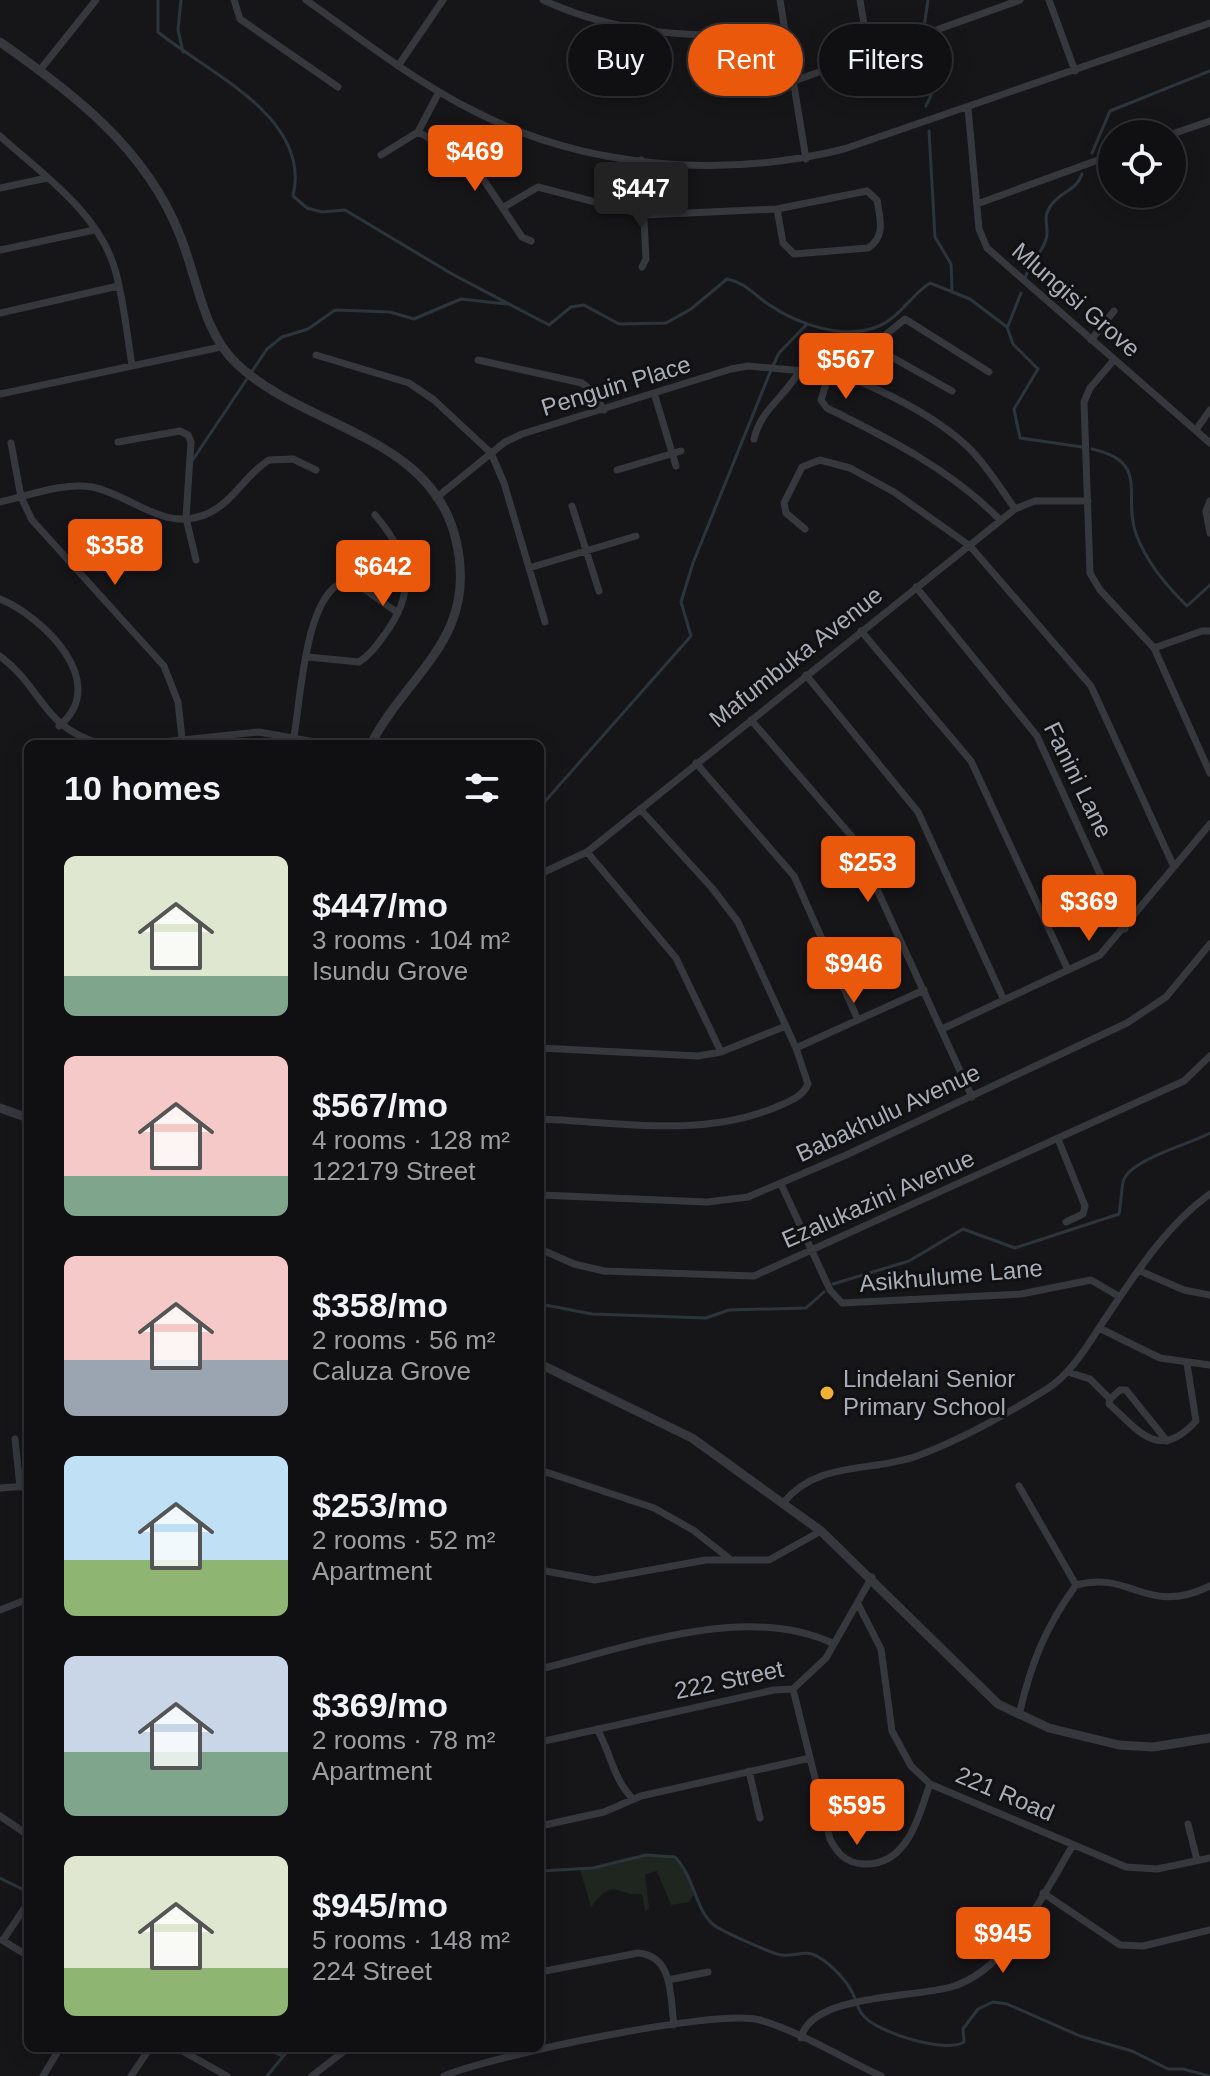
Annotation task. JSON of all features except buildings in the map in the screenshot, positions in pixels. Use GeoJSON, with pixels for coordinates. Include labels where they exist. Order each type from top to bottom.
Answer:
{"type":"FeatureCollection","features":[{"type":"Feature","properties":{"kind":"street"},"geometry":{"type":"LineString","coordinates":[[40,70],[96,0]]}},
{"type":"Feature","properties":{"kind":"street"},"geometry":{"type":"LineString","coordinates":[[234,0],[240,19],[338,87]]}},
{"type":"Feature","properties":{"kind":"street"},"geometry":{"type":"LineString","coordinates":[[306,0],[398,66],[489,118],[537,137],[597,154],[709,166],[806,159],[968,108],[1210,23]]}},
{"type":"Feature","properties":{"kind":"street"},"geometry":{"type":"LineString","coordinates":[[398,66],[443,0]]}},
{"type":"Feature","properties":{"kind":"street"},"geometry":{"type":"LineString","coordinates":[[543,0],[623,26],[688,34]]}},
{"type":"Feature","properties":{"kind":"street"},"geometry":{"type":"LineString","coordinates":[[780,0],[784,24]]}},
{"type":"Feature","properties":{"kind":"street"},"geometry":{"type":"LineString","coordinates":[[860,0],[864,24]]}},
{"type":"Feature","properties":{"kind":"street"},"geometry":{"type":"LineString","coordinates":[[947,24],[1002,3],[1020,0]]}},
{"type":"Feature","properties":{"kind":"street"},"geometry":{"type":"LineString","coordinates":[[1049,0],[1075,71]]}},
{"type":"Feature","properties":{"kind":"street"},"geometry":{"type":"LineString","coordinates":[[0,42],[40,70],[117,135],[149,177],[179,232],[221,347],[266,388],[394,453],[425,481],[436,498],[456,539],[459,591],[454,615],[434,658],[374,740]]}},
{"type":"Feature","properties":{"kind":"street"},"geometry":{"type":"LineString","coordinates":[[381,155],[418,132],[439,92]]}},
{"type":"Feature","properties":{"kind":"street"},"geometry":{"type":"LineString","coordinates":[[796,96],[806,159]]}},
{"type":"Feature","properties":{"kind":"street","name":"Mlungisi Grove"},"geometry":{"type":"LineString","coordinates":[[968,108],[979,229],[987,248],[1210,443]]}},
{"type":"Feature","properties":{"kind":"street"},"geometry":{"type":"LineString","coordinates":[[1186,129],[1210,121]]}},
{"type":"Feature","properties":{"kind":"street"},"geometry":{"type":"LineString","coordinates":[[418,132],[471,161],[522,237],[531,241]]}},
{"type":"Feature","properties":{"kind":"street"},"geometry":{"type":"LineString","coordinates":[[0,136],[81,211],[94,230],[112,262],[132,365]]}},
{"type":"Feature","properties":{"kind":"street"},"geometry":{"type":"LineString","coordinates":[[641,160],[646,259],[642,267]]}},
{"type":"Feature","properties":{"kind":"street"},"geometry":{"type":"LineString","coordinates":[[977,204],[1098,160]]}},
{"type":"Feature","properties":{"kind":"street"},"geometry":{"type":"LineString","coordinates":[[0,188],[47,178]]}},
{"type":"Feature","properties":{"kind":"street"},"geometry":{"type":"LineString","coordinates":[[504,207],[538,187],[645,215],[777,209],[867,191],[877,200],[881,228],[878,238],[868,248],[794,254],[783,243],[777,209]]}},
{"type":"Feature","properties":{"kind":"street"},"geometry":{"type":"LineString","coordinates":[[0,250],[94,230]]}},
{"type":"Feature","properties":{"kind":"street"},"geometry":{"type":"LineString","coordinates":[[0,313],[118,286]]}},
{"type":"Feature","properties":{"kind":"street"},"geometry":{"type":"LineString","coordinates":[[1091,340],[1114,311]]}},
{"type":"Feature","properties":{"kind":"street"},"geometry":{"type":"LineString","coordinates":[[989,372],[905,319],[872,346],[841,355],[827,371],[821,400],[827,408],[927,463],[973,495],[1000,520]]}},
{"type":"Feature","properties":{"kind":"street"},"geometry":{"type":"LineString","coordinates":[[872,346],[952,391]]}},
{"type":"Feature","properties":{"kind":"street"},"geometry":{"type":"LineString","coordinates":[[0,394],[221,347]]}},
{"type":"Feature","properties":{"kind":"street"},"geometry":{"type":"LineString","coordinates":[[316,355],[409,383],[434,400],[491,453],[545,622]]}},
{"type":"Feature","properties":{"kind":"street"},"geometry":{"type":"LineString","coordinates":[[478,360],[582,383],[604,410]]}},
{"type":"Feature","properties":{"kind":"street"},"geometry":{"type":"LineString","coordinates":[[1114,360],[1090,388],[1084,402],[1090,573],[1100,590],[1154,648],[1210,773]]}},
{"type":"Feature","properties":{"kind":"street","name":"Penguin Place"},"geometry":{"type":"LineString","coordinates":[[436,498],[491,453],[522,434],[748,366],[827,371],[877,390],[954,436],[980,460],[1015,509]]}},
{"type":"Feature","properties":{"kind":"street"},"geometry":{"type":"LineString","coordinates":[[754,439],[762,416],[783,395],[800,370]]}},
{"type":"Feature","properties":{"kind":"street"},"geometry":{"type":"LineString","coordinates":[[655,396],[676,466]]}},
{"type":"Feature","properties":{"kind":"street"},"geometry":{"type":"LineString","coordinates":[[1196,430],[1210,410]]}},
{"type":"Feature","properties":{"kind":"street"},"geometry":{"type":"LineString","coordinates":[[118,442],[180,431],[188,435],[191,442],[186,518],[196,560]]}},
{"type":"Feature","properties":{"kind":"street"},"geometry":{"type":"LineString","coordinates":[[11,443],[21,497],[39,529],[164,666],[178,702],[182,738]]}},
{"type":"Feature","properties":{"kind":"street"},"geometry":{"type":"LineString","coordinates":[[617,470],[681,451]]}},
{"type":"Feature","properties":{"kind":"street"},"geometry":{"type":"LineString","coordinates":[[0,502],[93,487],[161,517],[186,518],[206,514],[222,505],[269,460],[293,459],[316,470]]}},
{"type":"Feature","properties":{"kind":"street"},"geometry":{"type":"LineString","coordinates":[[805,529],[786,513],[784,503],[802,467],[820,460],[850,468],[881,484],[970,546],[1091,686],[1174,867]]}},
{"type":"Feature","properties":{"kind":"street","name":"Mafumbuka Avenue"},"geometry":{"type":"LineString","coordinates":[[544,872],[587,852],[1015,509],[1035,501],[1088,501]]}},
{"type":"Feature","properties":{"kind":"street"},"geometry":{"type":"LineString","coordinates":[[1210,501],[1206,511],[1210,533]]}},
{"type":"Feature","properties":{"kind":"street"},"geometry":{"type":"LineString","coordinates":[[572,506],[599,591]]}},
{"type":"Feature","properties":{"kind":"street"},"geometry":{"type":"LineString","coordinates":[[308,657],[359,662],[376,646],[398,613],[407,586],[404,560],[392,536],[375,515]]}},
{"type":"Feature","properties":{"kind":"street"},"geometry":{"type":"LineString","coordinates":[[529,568],[636,536]]}},
{"type":"Feature","properties":{"kind":"street"},"geometry":{"type":"LineString","coordinates":[[294,736],[318,607],[336,583],[351,580],[398,613]]}},
{"type":"Feature","properties":{"kind":"street","name":"Fanini Lane"},"geometry":{"type":"LineString","coordinates":[[916,587],[1037,736],[1125,929]]}},
{"type":"Feature","properties":{"kind":"street"},"geometry":{"type":"LineString","coordinates":[[0,599],[36,618],[57,639],[71,666],[78,697],[69,718],[59,726]]}},
{"type":"Feature","properties":{"kind":"street"},"geometry":{"type":"LineString","coordinates":[[861,631],[971,761],[1068,970]]}},
{"type":"Feature","properties":{"kind":"street"},"geometry":{"type":"LineString","coordinates":[[1154,648],[1210,631]]}},
{"type":"Feature","properties":{"kind":"street"},"geometry":{"type":"LineString","coordinates":[[0,656],[21,674],[59,726],[92,740]]}},
{"type":"Feature","properties":{"kind":"street"},"geometry":{"type":"LineString","coordinates":[[806,675],[918,812],[1004,1000]]}},
{"type":"Feature","properties":{"kind":"street"},"geometry":{"type":"LineString","coordinates":[[751,720],[854,839],[972,1097]]}},
{"type":"Feature","properties":{"kind":"street"},"geometry":{"type":"LineString","coordinates":[[169,740],[259,732],[310,740]]}},
{"type":"Feature","properties":{"kind":"street"},"geometry":{"type":"LineString","coordinates":[[696,763],[794,876],[858,1020]]}},
{"type":"Feature","properties":{"kind":"street"},"geometry":{"type":"LineString","coordinates":[[544,1119],[700,1127],[756,1115],[787,1102],[806,1089],[808,1077],[796,1048],[754,952],[727,905],[640,809]]}},
{"type":"Feature","properties":{"kind":"street"},"geometry":{"type":"LineString","coordinates":[[942,1029],[1100,955],[1125,929],[1210,824]]}},
{"type":"Feature","properties":{"kind":"street"},"geometry":{"type":"LineString","coordinates":[[587,852],[676,958],[721,1052]]}},
{"type":"Feature","properties":{"kind":"street","name":"Babakhulu Avenue"},"geometry":{"type":"LineString","coordinates":[[544,1195],[720,1202],[748,1197],[972,1097],[1146,1013],[1166,997],[1210,944]]}},
{"type":"Feature","properties":{"kind":"street"},"geometry":{"type":"LineString","coordinates":[[796,1048],[924,990]]}},
{"type":"Feature","properties":{"kind":"street"},"geometry":{"type":"LineString","coordinates":[[544,1048],[698,1056],[721,1052],[786,1026]]}},
{"type":"Feature","properties":{"kind":"street","name":"Ezalukazini Avenue"},"geometry":{"type":"LineString","coordinates":[[544,1251],[574,1264],[604,1271],[743,1277],[764,1273],[1184,1081],[1210,1056]]}},
{"type":"Feature","properties":{"kind":"street"},"geometry":{"type":"LineString","coordinates":[[0,1108],[24,1117]]}},
{"type":"Feature","properties":{"kind":"street"},"geometry":{"type":"LineString","coordinates":[[1058,1139],[1085,1206],[1083,1214],[1066,1222]]}},
{"type":"Feature","properties":{"kind":"street","name":"Asikhulume Lane"},"geometry":{"type":"LineString","coordinates":[[781,1184],[833,1296],[848,1305],[1021,1294],[1091,1280],[1120,1297]]}},
{"type":"Feature","properties":{"kind":"street"},"geometry":{"type":"LineString","coordinates":[[783,1503],[810,1478],[901,1461],[944,1444],[1038,1394],[1068,1372],[1120,1297],[1181,1219],[1210,1194]]}},
{"type":"Feature","properties":{"kind":"street"},"geometry":{"type":"LineString","coordinates":[[1140,1271],[1168,1285],[1210,1295]]}},
{"type":"Feature","properties":{"kind":"street"},"geometry":{"type":"LineString","coordinates":[[1099,1328],[1145,1352],[1187,1364],[1210,1365]]}},
{"type":"Feature","properties":{"kind":"street"},"geometry":{"type":"LineString","coordinates":[[1167,1441],[1126,1390],[1120,1390],[1110,1399],[1109,1404],[1145,1437],[1152,1441],[1167,1441],[1196,1421],[1187,1364]]}},
{"type":"Feature","properties":{"kind":"street"},"geometry":{"type":"LineString","coordinates":[[544,1366],[692,1438],[783,1503],[821,1531],[872,1577],[979,1688],[1019,1715],[1074,1736],[1138,1748],[1210,1738]]}},
{"type":"Feature","properties":{"kind":"street"},"geometry":{"type":"LineString","coordinates":[[1068,1372],[1090,1379],[1110,1399]]}},
{"type":"Feature","properties":{"kind":"street"},"geometry":{"type":"LineString","coordinates":[[0,1488],[24,1486],[15,1439]]}},
{"type":"Feature","properties":{"kind":"street"},"geometry":{"type":"LineString","coordinates":[[544,1471],[654,1508],[693,1530],[730,1559]]}},
{"type":"Feature","properties":{"kind":"street"},"geometry":{"type":"LineString","coordinates":[[1019,1486],[1076,1585]]}},
{"type":"Feature","properties":{"kind":"street"},"geometry":{"type":"LineString","coordinates":[[544,1571],[595,1580],[730,1559],[769,1560],[821,1531]]}},
{"type":"Feature","properties":{"kind":"street","name":"222 Street"},"geometry":{"type":"LineString","coordinates":[[544,1741],[774,1690],[793,1689],[815,1671],[872,1577]]}},
{"type":"Feature","properties":{"kind":"street"},"geometry":{"type":"LineString","coordinates":[[1076,1585],[1105,1582],[1171,1600],[1210,1586]]}},
{"type":"Feature","properties":{"kind":"street"},"geometry":{"type":"LineString","coordinates":[[1019,1715],[1031,1662],[1050,1624],[1076,1585]]}},
{"type":"Feature","properties":{"kind":"street"},"geometry":{"type":"LineString","coordinates":[[0,1610],[24,1601]]}},
{"type":"Feature","properties":{"kind":"street","name":"221 Road"},"geometry":{"type":"LineString","coordinates":[[858,1604],[881,1649],[892,1731],[911,1766],[930,1784],[1126,1867],[1157,1869],[1210,1858]]}},
{"type":"Feature","properties":{"kind":"street"},"geometry":{"type":"LineString","coordinates":[[544,1668],[725,1628],[801,1631],[834,1644]]}},
{"type":"Feature","properties":{"kind":"street"},"geometry":{"type":"LineString","coordinates":[[793,1689],[830,1839],[837,1852],[862,1864],[879,1863],[902,1848],[930,1784]]}},
{"type":"Feature","properties":{"kind":"street"},"geometry":{"type":"LineString","coordinates":[[597,1729],[610,1753],[618,1783],[633,1799]]}},
{"type":"Feature","properties":{"kind":"street"},"geometry":{"type":"LineString","coordinates":[[544,1825],[604,1812],[633,1799],[810,1758]]}},
{"type":"Feature","properties":{"kind":"street"},"geometry":{"type":"LineString","coordinates":[[749,1771],[760,1818]]}},
{"type":"Feature","properties":{"kind":"street"},"geometry":{"type":"LineString","coordinates":[[0,1816],[24,1832]]}},
{"type":"Feature","properties":{"kind":"street"},"geometry":{"type":"LineString","coordinates":[[1188,1824],[1197,1860]]}},
{"type":"Feature","properties":{"kind":"street"},"geometry":{"type":"LineString","coordinates":[[801,2038],[804,2026],[813,2017],[862,2002],[949,1988],[982,1974],[1005,1950],[1073,1845]]}},
{"type":"Feature","properties":{"kind":"street"},"geometry":{"type":"LineString","coordinates":[[1043,1893],[1120,1945],[1143,1946],[1210,1930]]}},
{"type":"Feature","properties":{"kind":"street"},"geometry":{"type":"LineString","coordinates":[[24,1909],[2,1939],[24,1953]]}},
{"type":"Feature","properties":{"kind":"street"},"geometry":{"type":"LineString","coordinates":[[544,1971],[638,1953],[657,1959],[668,1980],[674,2025]]}},
{"type":"Feature","properties":{"kind":"street"},"geometry":{"type":"LineString","coordinates":[[668,1980],[708,1972]]}},
{"type":"Feature","properties":{"kind":"street"},"geometry":{"type":"LineString","coordinates":[[544,2050],[674,2025],[737,2017],[759,2020],[881,2076]]}},
{"type":"Feature","properties":{"kind":"street"},"geometry":{"type":"LineString","coordinates":[[43,2076],[58,2052]]}},
{"type":"Feature","properties":{"kind":"street"},"geometry":{"type":"LineString","coordinates":[[131,2076],[147,2052]]}},
{"type":"Feature","properties":{"kind":"street"},"geometry":{"type":"LineString","coordinates":[[184,2052],[227,2076]]}},
{"type":"Feature","properties":{"kind":"street"},"geometry":{"type":"LineString","coordinates":[[312,2076],[343,2052]]}},
{"type":"Feature","properties":{"kind":"street"},"geometry":{"type":"LineString","coordinates":[[444,2076],[496,2059],[533,2052]]}},
{"type":"Feature","properties":{"kind":"shaded area"},"geometry":{"type":"Polygon","coordinates":[[[654,1855],[672,1858],[682,1865],[694,1894],[689,1902],[671,1905],[657,1871],[645,1874],[649,1908],[645,1911],[642,1894],[616,1890],[605,1892],[591,1907],[580,1869],[654,1855]]]}},
{"type":"Feature","properties":{"kind":"waterway"},"geometry":{"type":"LineString","coordinates":[[158,0],[158,32],[228,81],[272,120],[287,143],[295,168],[293,196],[307,208],[322,212],[345,210],[452,274],[549,325],[571,307],[584,305],[619,324],[666,323],[691,309],[727,279],[807,324],[851,332],[879,326],[930,283],[970,299],[1007,327],[1013,344],[1038,369],[1014,409],[1020,438],[1082,447]]}},
{"type":"Feature","properties":{"kind":"waterway"},"geometry":{"type":"LineString","coordinates":[[181,0],[178,30],[183,52]]}},
{"type":"Feature","properties":{"kind":"waterway"},"geometry":{"type":"LineString","coordinates":[[924,24],[928,0]]}},
{"type":"Feature","properties":{"kind":"waterway"},"geometry":{"type":"LineString","coordinates":[[1092,153],[1110,111],[1210,71]]}},
{"type":"Feature","properties":{"kind":"waterway"},"geometry":{"type":"LineString","coordinates":[[926,106],[930,96]]}},
{"type":"Feature","properties":{"kind":"waterway"},"geometry":{"type":"LineString","coordinates":[[929,131],[935,237],[951,264],[952,289]]}},
{"type":"Feature","properties":{"kind":"waterway"},"geometry":{"type":"LineString","coordinates":[[1025,278],[1046,239],[1049,208],[1077,184],[1082,174]]}},
{"type":"Feature","properties":{"kind":"waterway"},"geometry":{"type":"LineString","coordinates":[[1008,326],[1021,293]]}},
{"type":"Feature","properties":{"kind":"waterway"},"geometry":{"type":"LineString","coordinates":[[192,461],[267,349],[282,337],[308,329],[335,310],[390,312],[414,319],[461,299],[506,304]]}},
{"type":"Feature","properties":{"kind":"waterway"},"geometry":{"type":"LineString","coordinates":[[544,802],[691,636],[681,602],[693,563],[779,353],[807,324]]}},
{"type":"Feature","properties":{"kind":"waterway"},"geometry":{"type":"LineString","coordinates":[[1092,449],[1122,462],[1128,471],[1136,534],[1151,564],[1171,590],[1187,606],[1210,585]]}},
{"type":"Feature","properties":{"kind":"waterway"},"geometry":{"type":"LineString","coordinates":[[833,1284],[909,1261],[963,1229],[1015,1248],[1119,1214],[1127,1174],[1147,1160],[1210,1133]]}},
{"type":"Feature","properties":{"kind":"waterway"},"geometry":{"type":"LineString","coordinates":[[544,1305],[592,1314],[706,1318],[729,1310],[806,1308],[824,1292]]}},
{"type":"Feature","properties":{"kind":"waterway"},"geometry":{"type":"LineString","coordinates":[[544,1871],[593,1868],[646,1855],[675,1857],[687,1874],[703,1912],[714,1925],[776,1953],[817,1956],[845,1981],[859,2009],[869,2021],[911,2039],[942,2045],[964,2042],[963,2029],[978,2009],[993,2002],[1007,2004],[1080,2036],[1132,2051],[1168,2069],[1183,2069],[1209,2076]]}},
{"type":"Feature","properties":{"kind":"waterway"},"geometry":{"type":"LineString","coordinates":[[0,1878],[24,1890]]}},
{"type":"Feature","properties":{"kind":"waterway"},"geometry":{"type":"LineString","coordinates":[[273,2052],[282,2056]]}},
{"type":"Feature","properties":{"kind":"waterway"},"geometry":{"type":"LineString","coordinates":[[267,2076],[287,2052]]}},
{"type":"Feature","properties":{"kind":"place","name":"Lindelani Senior Primary School"},"geometry":{"type":"Point","coordinates":[827,1393]}}]}
